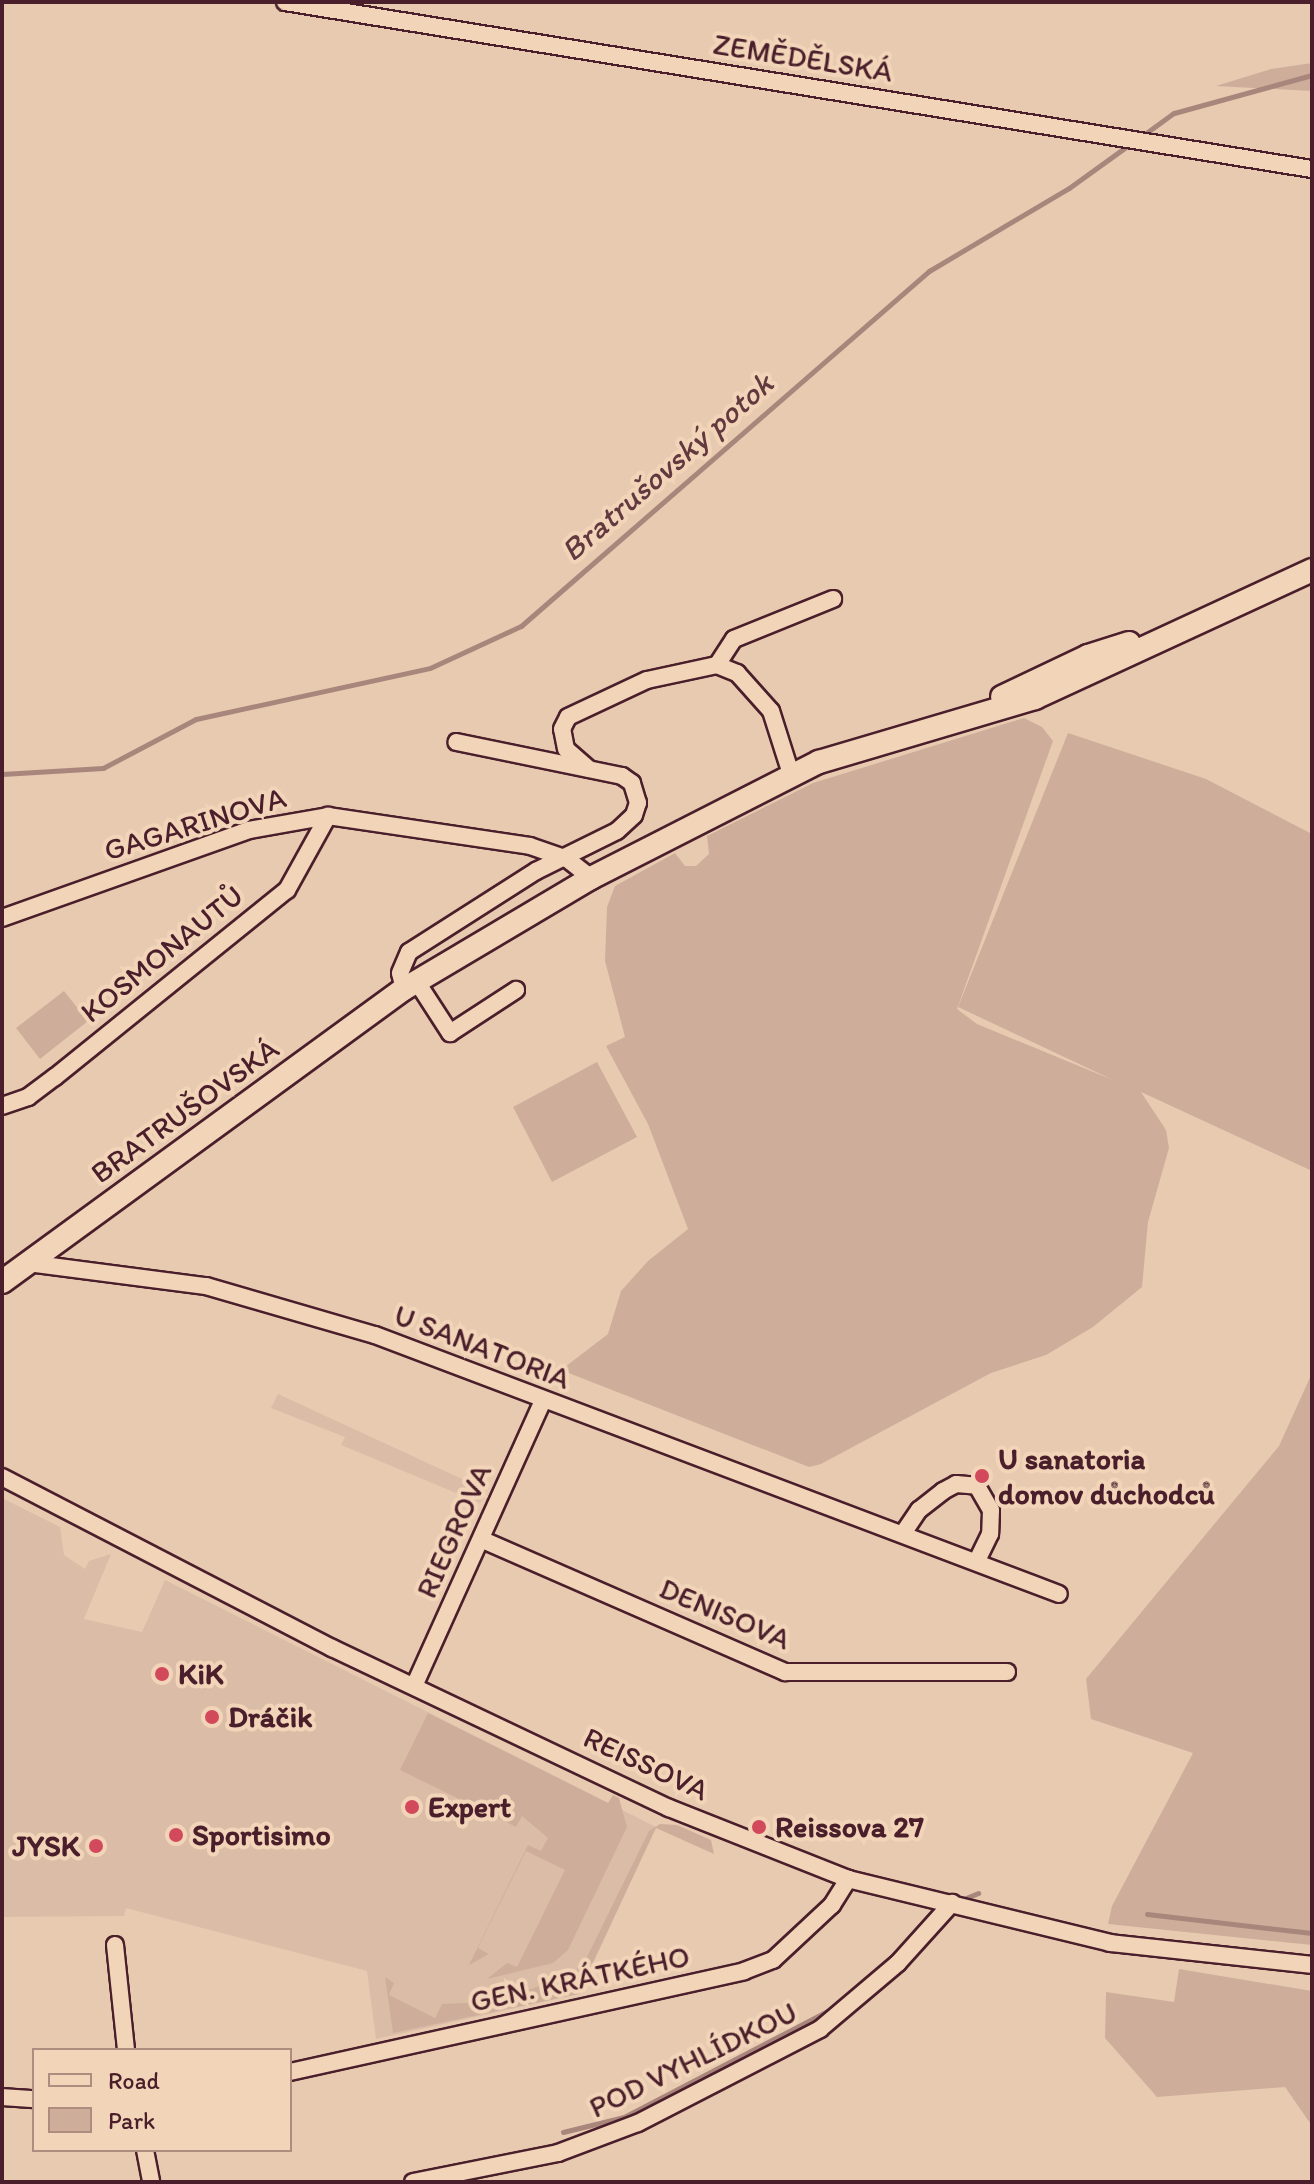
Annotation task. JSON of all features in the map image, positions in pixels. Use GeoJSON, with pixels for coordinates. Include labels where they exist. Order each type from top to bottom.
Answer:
{"type":"FeatureCollection","features":[{"type":"Feature","properties":{"kind":"main road","name":"BRATRUŠOVSKÁ"},"geometry":{"type":"LineString","coordinates":[[2,1282],[411,986],[591,878],[791,774],[856,748],[1035,698],[1312,570]]}},
{"type":"Feature","properties":{"kind":"street","name":"ZEMĚDĚLSKÁ"},"geometry":{"type":"LineString","coordinates":[[285,2],[1312,169]]}},
{"type":"Feature","properties":{"kind":"street"},"geometry":{"type":"LineString","coordinates":[[717,665],[734,639],[833,599]]}},
{"type":"Feature","properties":{"kind":"street"},"geometry":{"type":"LineString","coordinates":[[590,770],[566,749],[562,729],[568,717],[647,680],[717,665],[737,673],[771,711],[791,774]]}},
{"type":"Feature","properties":{"kind":"street"},"geometry":{"type":"LineString","coordinates":[[456,742],[590,770],[632,783],[638,803],[634,815],[617,831],[567,859],[536,871],[409,952],[400,973],[450,1033],[516,990]]}},
{"type":"Feature","properties":{"kind":"street","name":"GAGARINOVA"},"geometry":{"type":"LineString","coordinates":[[2,918],[249,830],[328,816],[530,846],[567,859],[591,878]]}},
{"type":"Feature","properties":{"kind":"street","name":"KOSMONAUTŮ"},"geometry":{"type":"LineString","coordinates":[[2,1106],[28,1097],[55,1077],[287,890],[328,816]]}},
{"type":"Feature","properties":{"kind":"street","name":"U SANATORIA"},"geometry":{"type":"LineString","coordinates":[[28,1263],[206,1286],[375,1335],[543,1401],[904,1532],[1059,1594]]}},
{"type":"Feature","properties":{"kind":"street","name":"RIEGROVA"},"geometry":{"type":"LineString","coordinates":[[415,1684],[483,1540],[543,1401]]}},
{"type":"Feature","properties":{"kind":"street","name":"REISSOVA"},"geometry":{"type":"LineString","coordinates":[[2,1477],[332,1648],[415,1684],[669,1808],[848,1879],[1110,1943],[1312,1965]]}},
{"type":"Feature","properties":{"kind":"street"},"geometry":{"type":"LineString","coordinates":[[904,1532],[919,1510],[943,1491],[956,1484],[977,1486],[991,1510],[990,1534],[977,1561]]}},
{"type":"Feature","properties":{"kind":"street","name":"DENISOVA"},"geometry":{"type":"LineString","coordinates":[[483,1540],[785,1672],[1007,1672]]}},
{"type":"Feature","properties":{"kind":"street","name":"GEN. KRÁTKÉHO"},"geometry":{"type":"LineString","coordinates":[[292,2072],[744,1971],[773,1960],[832,1905],[848,1879]]}},
{"type":"Feature","properties":{"kind":"street","name":"POD VYHLÍDKOU"},"geometry":{"type":"LineString","coordinates":[[413,2182],[558,2153],[638,2123],[820,2029],[898,1963],[952,1903]]}},
{"type":"Feature","properties":{"kind":"street"},"geometry":{"type":"LineString","coordinates":[[115,1945],[126,2048]]}},
{"type":"Feature","properties":{"kind":"street"},"geometry":{"type":"LineString","coordinates":[[2,2097],[32,2099]]}},
{"type":"Feature","properties":{"kind":"street"},"geometry":{"type":"LineString","coordinates":[[145,2152],[151,2182]]}},
{"type":"Feature","properties":{"kind":"shaded area"},"geometry":{"type":"Polygon","coordinates":[[[278,1394],[486,1490],[480,1503],[341,1445],[345,1437],[271,1408],[278,1394]]]}},
{"type":"Feature","properties":{"kind":"shaded area"},"geometry":{"type":"Polygon","coordinates":[[[2,1498],[60,1527],[64,1555],[85,1569],[89,1561],[111,1554],[84,1619],[142,1632],[165,1580],[656,1827],[579,1994],[376,2039],[367,1971],[126,1908],[124,1916],[2,1917],[2,1498]]]}},
{"type":"Feature","properties":{"kind":"green space"},"geometry":{"type":"Polygon","coordinates":[[[1312,63],[1312,91],[1216,86],[1271,69],[1312,63]]]}},
{"type":"Feature","properties":{"kind":"green space"},"geometry":{"type":"Polygon","coordinates":[[[1024,718],[1042,727],[1053,741],[957,1009],[977,1024],[1113,1080],[958,1007],[1068,733],[1206,779],[1312,834],[1312,1171],[1141,1092],[1166,1130],[1169,1148],[1148,1222],[1142,1287],[1093,1327],[1046,1355],[991,1373],[821,1464],[809,1467],[561,1370],[608,1334],[621,1291],[648,1261],[688,1229],[648,1124],[606,1046],[625,1037],[605,961],[607,907],[615,886],[675,853],[685,866],[696,866],[709,854],[707,836],[813,783],[1024,718]]]}},
{"type":"Feature","properties":{"kind":"green space"},"geometry":{"type":"Polygon","coordinates":[[[64,991],[88,1021],[40,1059],[16,1028],[64,991]]]}},
{"type":"Feature","properties":{"kind":"green space"},"geometry":{"type":"Polygon","coordinates":[[[597,1062],[637,1137],[552,1182],[513,1107],[597,1062]]]}},
{"type":"Feature","properties":{"kind":"green space"},"geometry":{"type":"Polygon","coordinates":[[[1312,1373],[1312,1945],[1108,1924],[1112,1906],[1193,1753],[1091,1719],[1086,1679],[1279,1446],[1312,1373]]]}},
{"type":"Feature","properties":{"kind":"green space"},"geometry":{"type":"Polygon","coordinates":[[[428,1713],[608,1803],[613,1795],[619,1798],[627,1827],[568,1950],[553,1963],[487,1979],[507,1963],[517,1967],[565,1870],[526,1851],[478,1948],[489,1954],[469,1965],[528,1845],[541,1851],[548,1838],[522,1816],[516,1827],[400,1770],[428,1713]]]}},
{"type":"Feature","properties":{"kind":"green space"},"geometry":{"type":"Polygon","coordinates":[[[660,1824],[677,1825],[711,1840],[714,1854],[656,1828],[578,1994],[393,2033],[385,1977],[394,1983],[389,1995],[435,2018],[442,2004],[493,2002],[572,1975],[584,1963],[649,1831],[660,1824]]]}},
{"type":"Feature","properties":{"kind":"green space"},"geometry":{"type":"Polygon","coordinates":[[[1179,1969],[1312,1991],[1312,2126],[1285,2087],[1157,2097],[1105,2038],[1106,1992],[1174,2002],[1179,1969]]]}},
{"type":"Feature","properties":{"kind":"waterway","name":"Bratrušovský potok"},"geometry":{"type":"LineString","coordinates":[[1142,136],[1174,113],[1312,75]]}},
{"type":"Feature","properties":{"kind":"waterway","name":"Bratrušovský potok"},"geometry":{"type":"LineString","coordinates":[[2,774],[103,768],[196,719],[430,668],[521,626],[929,271],[1069,188],[1130,144]]}},
{"type":"Feature","properties":{"kind":"waterway"},"geometry":{"type":"LineString","coordinates":[[956,1902],[978,1893]]}},
{"type":"Feature","properties":{"kind":"waterway"},"geometry":{"type":"LineString","coordinates":[[1147,1914],[1312,1933]]}},
{"type":"Feature","properties":{"kind":"waterway"},"geometry":{"type":"LineString","coordinates":[[563,2132],[624,2117],[833,2008],[900,1950]]}},
{"type":"Feature","properties":{"kind":"place","name":"U sanatoria domov důchodců"},"geometry":{"type":"Point","coordinates":[982,1476]}},
{"type":"Feature","properties":{"kind":"place","name":"KiK"},"geometry":{"type":"Point","coordinates":[162,1674]}},
{"type":"Feature","properties":{"kind":"place","name":"Dráčik"},"geometry":{"type":"Point","coordinates":[212,1717]}},
{"type":"Feature","properties":{"kind":"place","name":"Expert"},"geometry":{"type":"Point","coordinates":[412,1807]}},
{"type":"Feature","properties":{"kind":"place","name":"Reissova 27"},"geometry":{"type":"Point","coordinates":[759,1827]}},
{"type":"Feature","properties":{"kind":"place","name":"Sportisimo"},"geometry":{"type":"Point","coordinates":[176,1835]}},
{"type":"Feature","properties":{"kind":"place","name":"JYSK"},"geometry":{"type":"Point","coordinates":[96,1846]}}]}
